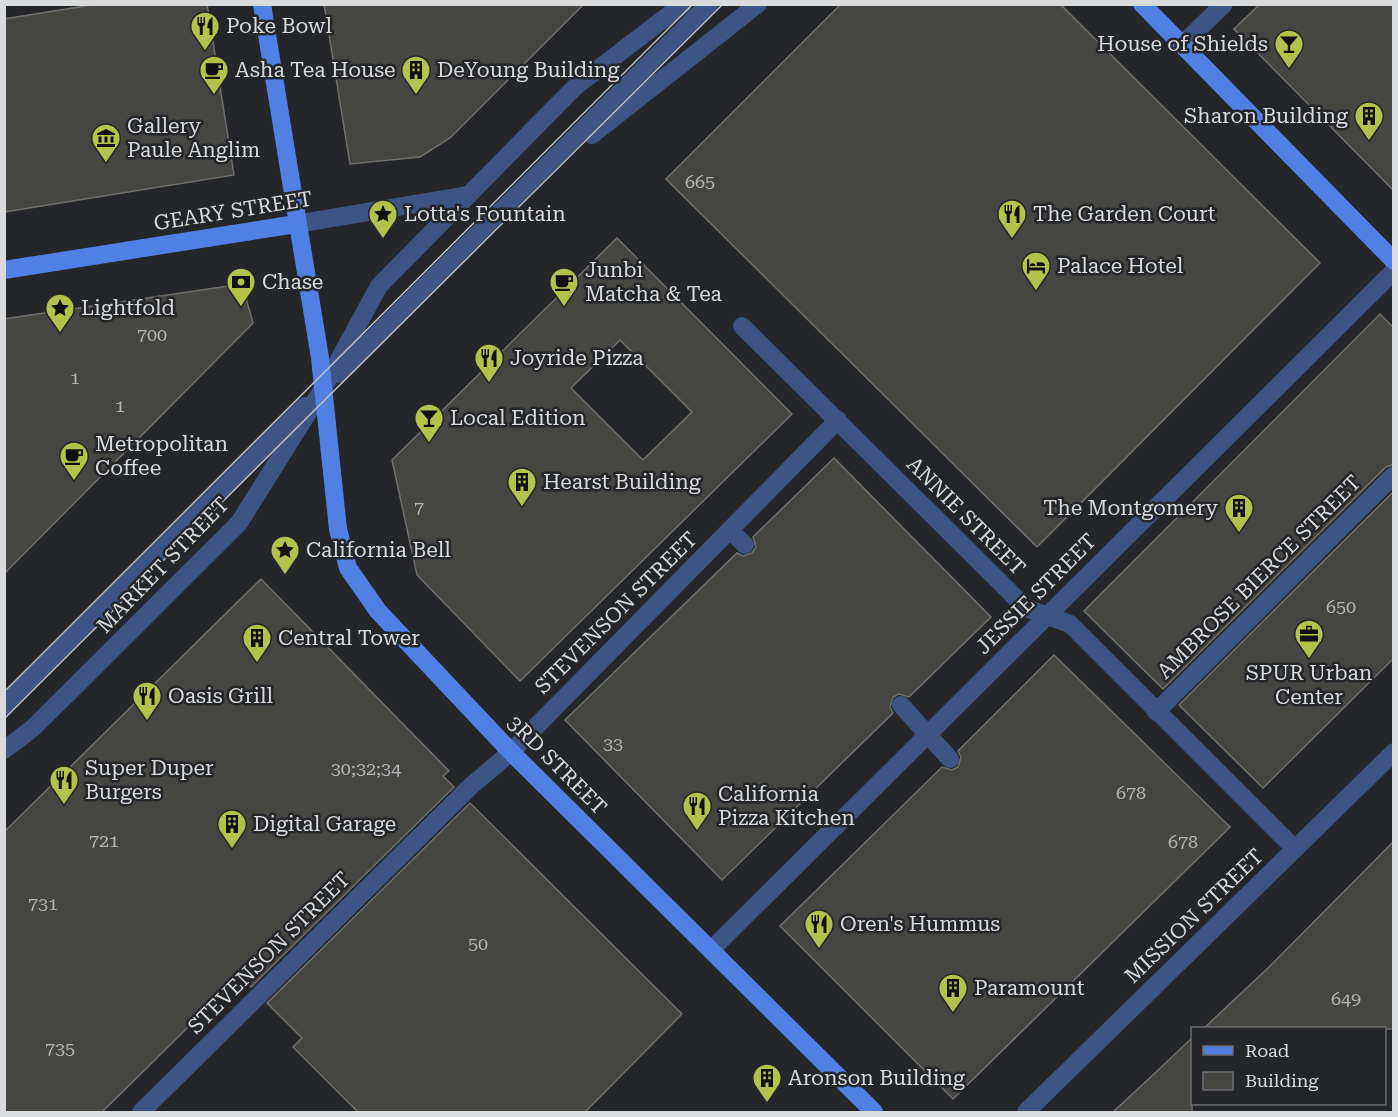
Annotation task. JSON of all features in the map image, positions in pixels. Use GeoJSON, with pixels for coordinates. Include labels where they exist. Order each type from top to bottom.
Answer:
{"type":"FeatureCollection","features":[{"type":"Feature","properties":{"kind":"main road","name":"3RD STREET"},"geometry":{"type":"LineString","coordinates":[[262,4],[324,387],[338,529],[348,568],[378,611],[511,752],[874,1113]]}},
{"type":"Feature","properties":{"kind":"main road"},"geometry":{"type":"LineString","coordinates":[[1143,4],[1394,261]]}},
{"type":"Feature","properties":{"kind":"main road","name":"GEARY STREET"},"geometry":{"type":"LineString","coordinates":[[4,270],[296,224]]}},
{"type":"Feature","properties":{"kind":"street","name":"MARKET STREET"},"geometry":{"type":"LineString","coordinates":[[4,750],[33,728],[239,523],[324,387],[379,286],[576,86],[683,4]]}},
{"type":"Feature","properties":{"kind":"street","name":"MARKET STREET"},"geometry":{"type":"LineString","coordinates":[[4,706],[709,4]]}},
{"type":"Feature","properties":{"kind":"street","name":"MARKET STREET"},"geometry":{"type":"LineString","coordinates":[[527,186],[758,4]]}},
{"type":"Feature","properties":{"kind":"street"},"geometry":{"type":"LineString","coordinates":[[1182,45],[1224,4]]}},
{"type":"Feature","properties":{"kind":"street","name":"GEARY STREET"},"geometry":{"type":"LineString","coordinates":[[296,224],[469,195]]}},
{"type":"Feature","properties":{"kind":"street","name":"JESSIE STREET"},"geometry":{"type":"LineString","coordinates":[[711,950],[1394,271]]}},
{"type":"Feature","properties":{"kind":"street","name":"ANNIE STREET"},"geometry":{"type":"LineString","coordinates":[[742,326],[1026,608],[1070,624],[1295,849]]}},
{"type":"Feature","properties":{"kind":"street","name":"STEVENSON STREET"},"geometry":{"type":"LineString","coordinates":[[141,1113],[471,786],[511,752],[838,420]]}},
{"type":"Feature","properties":{"kind":"street","name":"AMBROSE BIERCE STREET"},"geometry":{"type":"LineString","coordinates":[[1156,712],[1394,475]]}},
{"type":"Feature","properties":{"kind":"street"},"geometry":{"type":"LineString","coordinates":[[730,530],[745,545]]}},
{"type":"Feature","properties":{"kind":"street"},"geometry":{"type":"LineString","coordinates":[[901,705],[926,736],[950,759]]}},
{"type":"Feature","properties":{"kind":"street","name":"MISSION STREET"},"geometry":{"type":"LineString","coordinates":[[1026,1113],[1394,752]]}},
{"type":"Feature","properties":{"kind":"building"},"geometry":{"type":"Polygon","coordinates":[[[98,4],[207,4],[234,175],[4,212],[4,19],[98,4]]]}},
{"type":"Feature","properties":{"kind":"building","name":"DeYoung Building"},"geometry":{"type":"Polygon","coordinates":[[[324,4],[584,4],[450,138],[420,157],[350,164],[324,4]]]}},
{"type":"Feature","properties":{"kind":"building","name":"Palace Hotel"},"geometry":{"type":"Polygon","coordinates":[[[841,4],[1060,4],[1320,263],[1037,547],[666,179],[841,4]]]}},
{"type":"Feature","properties":{"kind":"building","name":"Sharon Building"},"geometry":{"type":"Polygon","coordinates":[[[1260,4],[1394,4],[1394,191],[1234,29],[1260,4]]]}},
{"type":"Feature","properties":{"kind":"building"},"geometry":{"type":"Polygon","coordinates":[[[617,238],[792,414],[520,681],[417,575],[392,460],[617,238]],[[620,340],[571,388],[643,460],[692,412],[620,340]]]}},
{"type":"Feature","properties":{"kind":"building"},"geometry":{"type":"Polygon","coordinates":[[[242,284],[253,323],[4,574],[4,319],[242,284]]]}},
{"type":"Feature","properties":{"kind":"building","name":"The Montgomery"},"geometry":{"type":"Polygon","coordinates":[[[1380,314],[1394,328],[1394,464],[1386,467],[1163,689],[1084,611],[1380,314]]]}},
{"type":"Feature","properties":{"kind":"building"},"geometry":{"type":"Polygon","coordinates":[[[834,458],[991,617],[909,697],[899,694],[893,697],[890,707],[893,713],[722,880],[565,720],[737,553],[743,556],[752,553],[756,547],[753,537],[834,458]]]}},
{"type":"Feature","properties":{"kind":"building"},"geometry":{"type":"Polygon","coordinates":[[[1394,491],[1394,658],[1263,788],[1179,705],[1394,491]]]}},
{"type":"Feature","properties":{"kind":"building"},"geometry":{"type":"Polygon","coordinates":[[[261,579],[449,771],[443,776],[454,787],[251,987],[240,976],[101,1113],[4,1113],[4,832],[261,579]]]}},
{"type":"Feature","properties":{"kind":"building","name":"Paramount"},"geometry":{"type":"Polygon","coordinates":[[[1054,655],[1230,827],[953,1099],[780,926],[942,767],[952,770],[958,767],[961,757],[958,751],[1054,655]]]}},
{"type":"Feature","properties":{"kind":"building"},"geometry":{"type":"Polygon","coordinates":[[[470,803],[682,1014],[584,1113],[359,1113],[293,1047],[302,1038],[267,1003],[470,803]]]}},
{"type":"Feature","properties":{"kind":"building"},"geometry":{"type":"Polygon","coordinates":[[[1394,841],[1394,1029],[1386,1029],[1386,1027],[1205,1027],[1268,968],[1394,841]]]}},
{"type":"Feature","properties":{"kind":"building"},"geometry":{"type":"Polygon","coordinates":[[[1191,1039],[1192,1113],[1112,1113],[1191,1039]]]}},
{"type":"Feature","properties":{"kind":"tram line"},"geometry":{"type":"LineString","coordinates":[[4,692],[693,4]]}},
{"type":"Feature","properties":{"kind":"tram line"},"geometry":{"type":"LineString","coordinates":[[4,719],[723,4]]}},
{"type":"Feature","properties":{"kind":"place","name":"Poke Bowl"},"geometry":{"type":"Point","coordinates":[205,52]}},
{"type":"Feature","properties":{"kind":"place","name":"House of Shields"},"geometry":{"type":"Point","coordinates":[1289,70]}},
{"type":"Feature","properties":{"kind":"place","name":"Asha Tea House"},"geometry":{"type":"Point","coordinates":[214,96]}},
{"type":"Feature","properties":{"kind":"place","name":"DeYoung Building"},"geometry":{"type":"Point","coordinates":[416,96]}},
{"type":"Feature","properties":{"kind":"place","name":"Sharon Building"},"geometry":{"type":"Point","coordinates":[1369,142]}},
{"type":"Feature","properties":{"kind":"place","name":"Gallery Paule Anglim"},"geometry":{"type":"Point","coordinates":[106,164]}},
{"type":"Feature","properties":{"kind":"place","name":"Lotta's Fountain"},"geometry":{"type":"Point","coordinates":[383,240]}},
{"type":"Feature","properties":{"kind":"place","name":"The Garden Court"},"geometry":{"type":"Point","coordinates":[1012,240]}},
{"type":"Feature","properties":{"kind":"place","name":"Palace Hotel"},"geometry":{"type":"Point","coordinates":[1036,292]}},
{"type":"Feature","properties":{"kind":"place","name":"Chase"},"geometry":{"type":"Point","coordinates":[241,308]}},
{"type":"Feature","properties":{"kind":"place","name":"Junbi Matcha & Tea"},"geometry":{"type":"Point","coordinates":[564,308]}},
{"type":"Feature","properties":{"kind":"place","name":"Lightfold"},"geometry":{"type":"Point","coordinates":[60,334]}},
{"type":"Feature","properties":{"kind":"place","name":"Joyride Pizza"},"geometry":{"type":"Point","coordinates":[489,384]}},
{"type":"Feature","properties":{"kind":"place","name":"Local Edition"},"geometry":{"type":"Point","coordinates":[429,444]}},
{"type":"Feature","properties":{"kind":"place","name":"Metropolitan Coffee"},"geometry":{"type":"Point","coordinates":[74,482]}},
{"type":"Feature","properties":{"kind":"place","name":"Hearst Building"},"geometry":{"type":"Point","coordinates":[522,508]}},
{"type":"Feature","properties":{"kind":"place","name":"The Montgomery"},"geometry":{"type":"Point","coordinates":[1239,534]}},
{"type":"Feature","properties":{"kind":"place","name":"California Bell"},"geometry":{"type":"Point","coordinates":[285,576]}},
{"type":"Feature","properties":{"kind":"place","name":"SPUR Urban Center"},"geometry":{"type":"Point","coordinates":[1309,660]}},
{"type":"Feature","properties":{"kind":"place","name":"Central Tower"},"geometry":{"type":"Point","coordinates":[257,664]}},
{"type":"Feature","properties":{"kind":"place","name":"Oasis Grill"},"geometry":{"type":"Point","coordinates":[147,722]}},
{"type":"Feature","properties":{"kind":"place","name":"Super Duper Burgers"},"geometry":{"type":"Point","coordinates":[64,806]}},
{"type":"Feature","properties":{"kind":"place","name":"California Pizza Kitchen"},"geometry":{"type":"Point","coordinates":[697,832]}},
{"type":"Feature","properties":{"kind":"place","name":"Digital Garage"},"geometry":{"type":"Point","coordinates":[232,850]}},
{"type":"Feature","properties":{"kind":"place","name":"Oren's Hummus"},"geometry":{"type":"Point","coordinates":[819,950]}},
{"type":"Feature","properties":{"kind":"place","name":"Paramount"},"geometry":{"type":"Point","coordinates":[953,1014]}},
{"type":"Feature","properties":{"kind":"place","name":"Aronson Building"},"geometry":{"type":"Point","coordinates":[767,1104]}}]}
